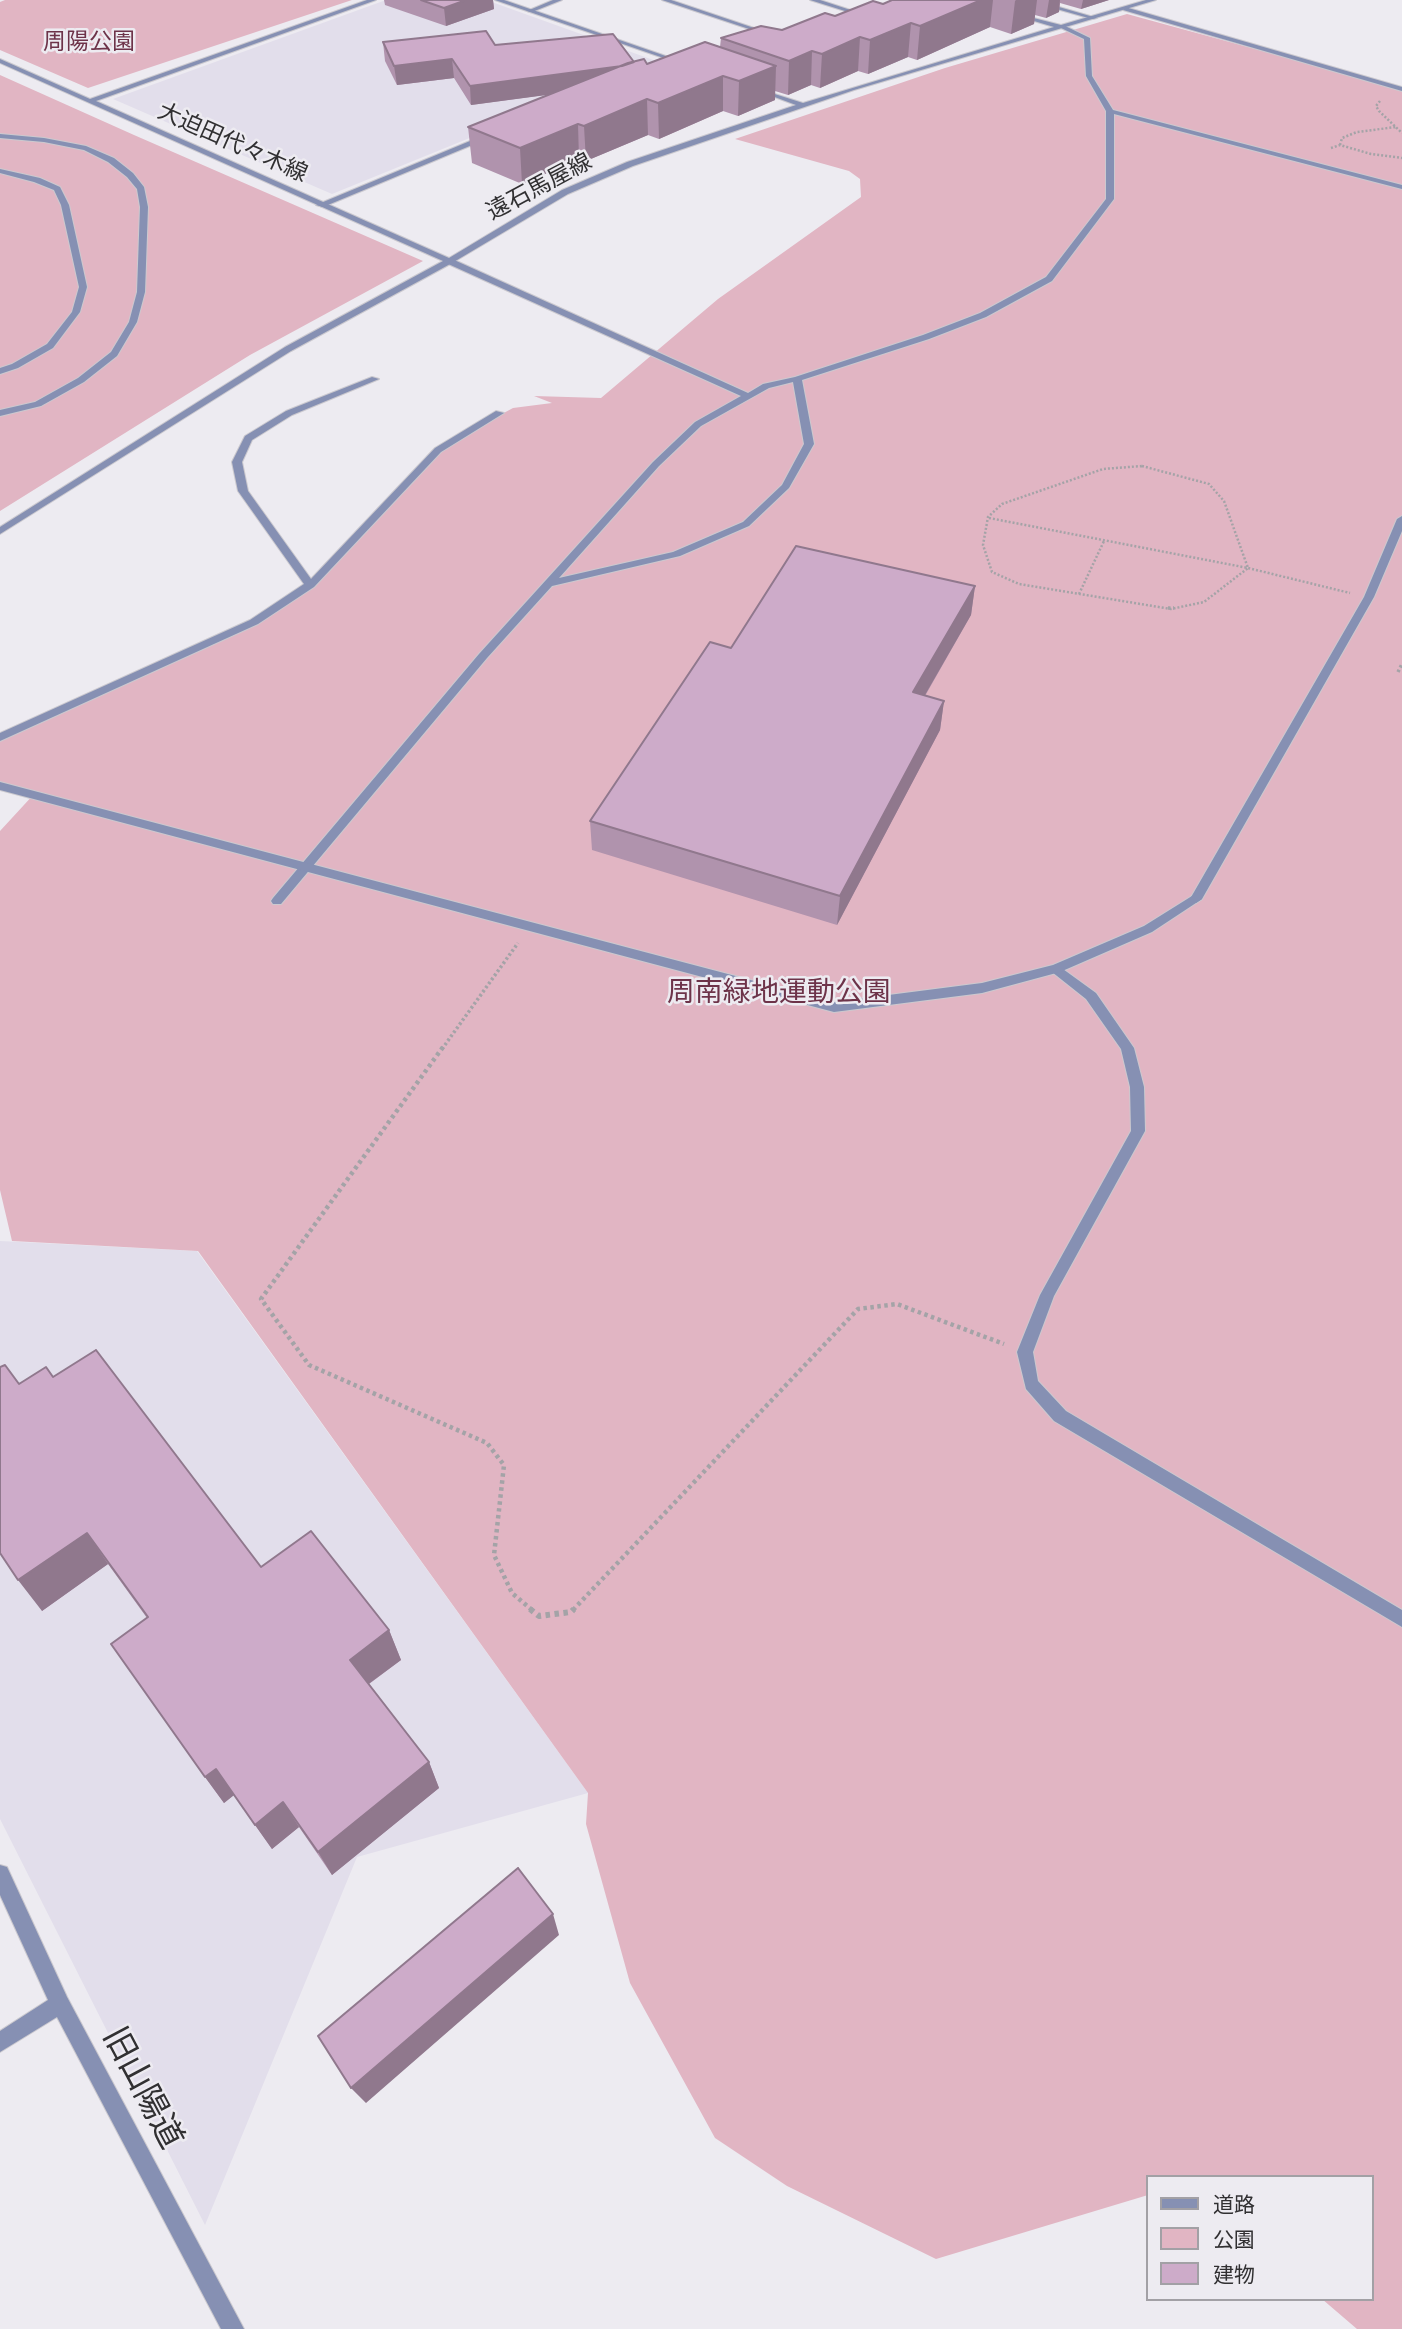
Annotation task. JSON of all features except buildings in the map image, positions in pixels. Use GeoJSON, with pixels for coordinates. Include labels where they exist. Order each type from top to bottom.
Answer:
{"type":"FeatureCollection","features":[{"type":"Feature","properties":{"kind":"street"},"geometry":{"type":"LineString","coordinates":[[90,101],[373,0]]}},
{"type":"Feature","properties":{"kind":"street"},"geometry":{"type":"LineString","coordinates":[[498,0],[693,67]]}},
{"type":"Feature","properties":{"kind":"street"},"geometry":{"type":"LineString","coordinates":[[530,11],[559,0]]}},
{"type":"Feature","properties":{"kind":"street"},"geometry":{"type":"LineString","coordinates":[[665,0],[776,37]]}},
{"type":"Feature","properties":{"kind":"street"},"geometry":{"type":"LineString","coordinates":[[813,0],[869,18]]}},
{"type":"Feature","properties":{"kind":"street"},"geometry":{"type":"LineString","coordinates":[[1028,0],[1094,18]]}},
{"type":"Feature","properties":{"kind":"street","name":"遠石馬屋線"},"geometry":{"type":"LineString","coordinates":[[0,531],[288,349],[449,261],[565,192],[630,164],[803,105],[1153,0]]}},
{"type":"Feature","properties":{"kind":"street"},"geometry":{"type":"LineString","coordinates":[[1125,9],[1402,89]]}},
{"type":"Feature","properties":{"kind":"street"},"geometry":{"type":"LineString","coordinates":[[277,901],[547,584],[656,464],[698,424],[766,386],[797,379],[926,337],[983,315],[1049,279],[1110,198],[1110,111],[1089,76],[1087,38],[1063,27],[1003,10]]}},
{"type":"Feature","properties":{"kind":"street","name":"大迫田代々木線"},"geometry":{"type":"LineString","coordinates":[[0,61],[748,396]]}},
{"type":"Feature","properties":{"kind":"street"},"geometry":{"type":"LineString","coordinates":[[754,88],[803,105]]}},
{"type":"Feature","properties":{"kind":"street"},"geometry":{"type":"LineString","coordinates":[[1110,111],[1402,187]]}},
{"type":"Feature","properties":{"kind":"street"},"geometry":{"type":"LineString","coordinates":[[320,205],[494,134]]}},
{"type":"Feature","properties":{"kind":"street"},"geometry":{"type":"LineString","coordinates":[[0,136],[44,140],[86,148],[111,160],[141,189],[144,207],[141,292],[134,322],[114,354],[81,380],[38,404],[0,413]]}},
{"type":"Feature","properties":{"kind":"street"},"geometry":{"type":"LineString","coordinates":[[0,172],[37,180],[57,189],[65,205],[83,287],[76,313],[50,346],[15,366],[0,371]]}},
{"type":"Feature","properties":{"kind":"street"},"geometry":{"type":"LineString","coordinates":[[310,585],[243,491],[237,462],[248,438],[289,413],[375,379]]}},
{"type":"Feature","properties":{"kind":"street"},"geometry":{"type":"LineString","coordinates":[[547,584],[676,554],[746,524],[786,486],[808,444],[797,379]]}},
{"type":"Feature","properties":{"kind":"street"},"geometry":{"type":"LineString","coordinates":[[0,737],[254,622],[310,585],[438,450],[499,414]]}},
{"type":"Feature","properties":{"kind":"street"},"geometry":{"type":"LineString","coordinates":[[0,786],[303,869],[834,1007],[982,988],[1056,969],[1148,929],[1196,898],[1369,597],[1402,519]]}},
{"type":"Feature","properties":{"kind":"street"},"geometry":{"type":"LineString","coordinates":[[1056,969],[1091,996],[1127,1048],[1137,1087],[1138,1131],[1047,1295],[1025,1352],[1031,1384],[1060,1416],[1402,1619]]}},
{"type":"Feature","properties":{"kind":"street","name":"旧山陽道"},"geometry":{"type":"LineString","coordinates":[[0,1874],[60,2004],[233,2329]]}},
{"type":"Feature","properties":{"kind":"street"},"geometry":{"type":"LineString","coordinates":[[0,2042],[60,2004]]}},
{"type":"Feature","properties":{"kind":"path"},"geometry":{"type":"LineString","coordinates":[[1380,101],[1376,106],[1379,111],[1402,132]]}},
{"type":"Feature","properties":{"kind":"path"},"geometry":{"type":"LineString","coordinates":[[1396,127],[1357,132],[1342,138],[1340,145],[1371,154],[1402,158]]}},
{"type":"Feature","properties":{"kind":"path"},"geometry":{"type":"LineString","coordinates":[[1142,466],[1209,484],[1224,501],[1248,568],[1204,602],[1171,609],[1019,583],[992,572],[982,545],[988,517],[1002,504],[1103,469],[1142,466]]}},
{"type":"Feature","properties":{"kind":"path"},"geometry":{"type":"LineString","coordinates":[[988,517],[1248,568],[1369,597]]}},
{"type":"Feature","properties":{"kind":"path"},"geometry":{"type":"LineString","coordinates":[[1079,594],[1104,540]]}},
{"type":"Feature","properties":{"kind":"path"},"geometry":{"type":"LineString","coordinates":[[1398,672],[1402,664]]}},
{"type":"Feature","properties":{"kind":"path"},"geometry":{"type":"LineString","coordinates":[[529,928],[261,1299],[309,1366],[487,1443],[504,1465],[494,1555],[512,1593],[539,1616],[571,1612],[858,1309],[897,1304],[1025,1352]]}},
{"type":"Feature","properties":{"kind":"shaded area"},"geometry":{"type":"Polygon","coordinates":[[[386,0],[486,0],[684,71],[504,124],[332,194],[113,99],[386,0]]]}},
{"type":"Feature","properties":{"kind":"shaded area"},"geometry":{"type":"Polygon","coordinates":[[[0,1241],[197,1251],[588,1793],[357,1857],[205,2225],[0,1819],[0,1241]]]}},
{"type":"Feature","properties":{"kind":"green space","name":"周陽公園"},"geometry":{"type":"Polygon","coordinates":[[[352,0],[88,88],[0,50],[0,2],[352,0]]]}},
{"type":"Feature","properties":{"kind":"green space","name":"周南緑地運動公園"},"geometry":{"type":"Polygon","coordinates":[[[1127,14],[1402,89],[1402,2329],[1357,2329],[1324,2301],[1374,2301],[1374,2175],[1146,2175],[1146,2196],[936,2259],[787,2186],[715,2138],[630,1983],[586,1824],[588,1793],[198,1251],[12,1241],[0,1190],[0,831],[35,793],[0,784],[0,737],[249,625],[300,592],[439,448],[513,408],[552,403],[534,396],[601,398],[718,299],[861,197],[860,179],[849,171],[735,139],[945,68],[1127,14]]]}},
{"type":"Feature","properties":{"kind":"green space"},"geometry":{"type":"Polygon","coordinates":[[[0,75],[423,261],[250,355],[0,511],[0,75]]]}}]}
